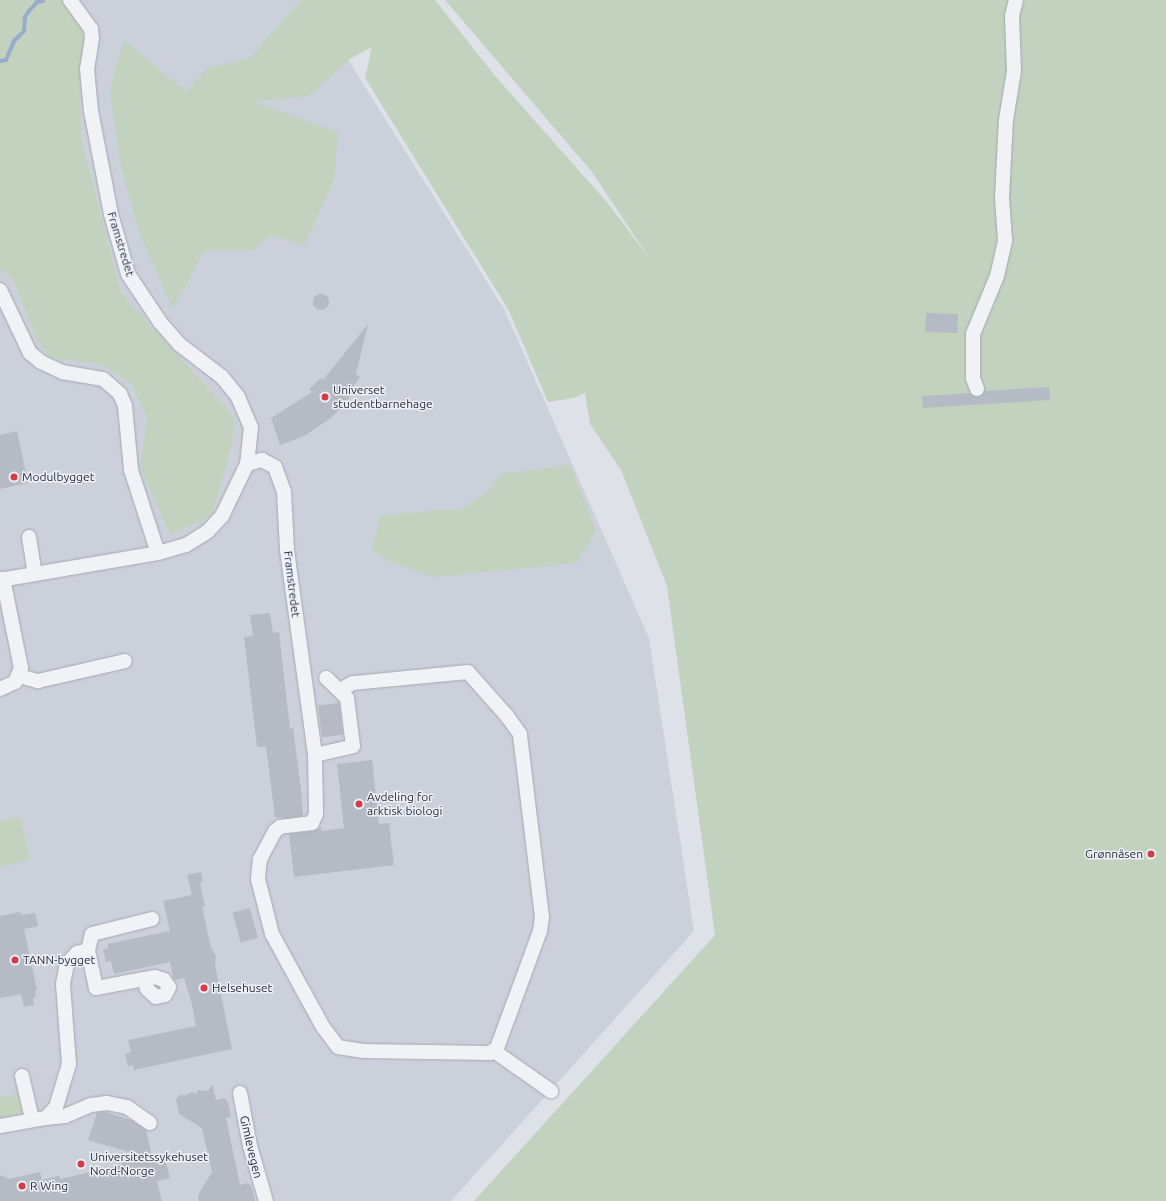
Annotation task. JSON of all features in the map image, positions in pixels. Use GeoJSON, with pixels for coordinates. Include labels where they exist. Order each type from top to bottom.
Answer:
{"type":"FeatureCollection","features":[{"type":"Feature","properties":{"kind":"street","name":"Framstredet"},"geometry":{"type":"LineString","coordinates":[[2,579],[158,553],[186,545],[215,524],[230,502],[247,464],[251,427],[238,397],[222,377],[179,344],[160,322],[128,274],[111,214],[91,111],[87,69],[92,38],[91,29],[70,0]]}},
{"type":"Feature","properties":{"kind":"street"},"geometry":{"type":"LineString","coordinates":[[977,389],[973,378],[973,334],[997,276],[1004,240],[1002,198],[1006,120],[1014,71],[1012,16],[1016,0]]}},
{"type":"Feature","properties":{"kind":"street"},"geometry":{"type":"LineString","coordinates":[[0,290],[30,353],[41,362],[57,370],[103,379],[120,394],[125,406],[131,470],[158,553]]}},
{"type":"Feature","properties":{"kind":"street","name":"Framstredet"},"geometry":{"type":"LineString","coordinates":[[247,464],[253,460],[266,460],[275,467],[282,481],[292,588],[315,755]]}},
{"type":"Feature","properties":{"kind":"street"},"geometry":{"type":"LineString","coordinates":[[29,537],[35,573]]}},
{"type":"Feature","properties":{"kind":"street"},"geometry":{"type":"LineString","coordinates":[[0,689],[12,685],[19,676],[20,658],[2,579]]}},
{"type":"Feature","properties":{"kind":"street"},"geometry":{"type":"LineString","coordinates":[[19,676],[38,681],[125,661]]}},
{"type":"Feature","properties":{"kind":"street"},"geometry":{"type":"LineString","coordinates":[[326,678],[341,689],[347,698],[353,746],[315,755],[316,819],[312,823],[280,828],[275,831],[260,859],[258,879],[272,934],[324,1027],[335,1044],[346,1050],[484,1054],[494,1051],[497,1048],[540,932],[542,918],[520,734],[507,716],[468,672],[353,683],[341,689]]}},
{"type":"Feature","properties":{"kind":"street"},"geometry":{"type":"LineString","coordinates":[[144,979],[96,988],[88,950],[92,934],[152,919]]}},
{"type":"Feature","properties":{"kind":"street"},"geometry":{"type":"LineString","coordinates":[[46,1118],[56,1107],[69,1064],[63,984],[67,964],[77,953],[88,950]]}},
{"type":"Feature","properties":{"kind":"street"},"geometry":{"type":"LineString","coordinates":[[494,1051],[551,1091]]}},
{"type":"Feature","properties":{"kind":"street"},"geometry":{"type":"LineString","coordinates":[[22,1076],[32,1119]]}},
{"type":"Feature","properties":{"kind":"street","name":"Gimlevegen"},"geometry":{"type":"LineString","coordinates":[[240,1093],[250,1146],[266,1201]]}},
{"type":"Feature","properties":{"kind":"street"},"geometry":{"type":"LineString","coordinates":[[0,1126],[32,1119],[65,1116],[91,1105],[107,1103],[127,1108],[150,1123]]}},
{"type":"Feature","properties":{"kind":"shaded area"},"geometry":{"type":"Polygon","coordinates":[[[0,0],[300,0],[327,26],[504,309],[649,638],[694,931],[451,1201],[0,1201],[0,0]]]}},
{"type":"Feature","properties":{"kind":"green space"},"geometry":{"type":"Polygon","coordinates":[[[0,0],[58,0],[64,2],[87,33],[80,78],[81,139],[121,293],[235,418],[231,447],[212,515],[170,535],[140,466],[147,418],[132,385],[104,365],[49,357],[38,341],[13,280],[0,268],[0,0]]]}},
{"type":"Feature","properties":{"kind":"green space"},"geometry":{"type":"Polygon","coordinates":[[[301,0],[435,0],[496,77],[606,201],[650,259],[592,172],[445,0],[1166,0],[1166,1201],[474,1201],[715,935],[667,586],[621,470],[590,424],[585,393],[574,398],[548,402],[508,309],[365,78],[372,47],[350,59],[309,96],[252,102],[338,132],[334,179],[304,246],[270,235],[254,250],[204,251],[173,309],[140,235],[121,167],[110,90],[124,40],[186,92],[207,68],[249,59],[301,0]]]}},
{"type":"Feature","properties":{"kind":"green space"},"geometry":{"type":"Polygon","coordinates":[[[570,465],[596,531],[576,563],[434,577],[388,561],[372,549],[380,516],[436,510],[460,510],[490,490],[501,474],[570,465]]]}},
{"type":"Feature","properties":{"kind":"green space"},"geometry":{"type":"Polygon","coordinates":[[[20,817],[30,860],[0,867],[0,821],[20,817]]]}},
{"type":"Feature","properties":{"kind":"green space"},"geometry":{"type":"Polygon","coordinates":[[[21,1093],[24,1112],[0,1118],[0,1098],[21,1093]]]}},
{"type":"Feature","properties":{"kind":"building"},"geometry":{"type":"Polygon","coordinates":[[[318,294],[324,294],[329,299],[327,308],[324,310],[318,310],[313,305],[313,299],[318,294]]]}},
{"type":"Feature","properties":{"kind":"building"},"geometry":{"type":"Polygon","coordinates":[[[926,313],[958,314],[957,333],[925,332],[926,313]]]}},
{"type":"Feature","properties":{"kind":"building"},"geometry":{"type":"Polygon","coordinates":[[[368,324],[356,374],[360,377],[350,391],[352,393],[346,402],[331,418],[304,436],[280,445],[271,418],[312,392],[309,389],[321,378],[323,380],[368,324]]]}},
{"type":"Feature","properties":{"kind":"building"},"geometry":{"type":"Polygon","coordinates":[[[1049,387],[1050,400],[923,408],[922,396],[969,393],[976,397],[985,391],[1049,387]]]}},
{"type":"Feature","properties":{"kind":"building"},"geometry":{"type":"Polygon","coordinates":[[[17,431],[28,483],[0,489],[0,435],[17,431]]]}},
{"type":"Feature","properties":{"kind":"building"},"geometry":{"type":"Polygon","coordinates":[[[270,613],[273,633],[279,632],[290,729],[293,728],[301,789],[303,816],[287,818],[275,817],[266,747],[257,747],[244,637],[253,636],[250,615],[270,613]]]}},
{"type":"Feature","properties":{"kind":"building"},"geometry":{"type":"Polygon","coordinates":[[[339,703],[343,735],[322,737],[318,706],[339,703]]]}},
{"type":"Feature","properties":{"kind":"building","name":"Avdeling for arktisk biologi"},"geometry":{"type":"Polygon","coordinates":[[[372,760],[379,824],[389,823],[394,865],[294,877],[289,834],[313,831],[321,827],[321,831],[344,828],[337,764],[372,760]]]}},
{"type":"Feature","properties":{"kind":"building","name":"Helsehuset"},"geometry":{"type":"Polygon","coordinates":[[[201,872],[203,882],[200,883],[205,907],[202,907],[211,948],[216,956],[215,965],[232,1049],[134,1070],[133,1065],[128,1066],[125,1054],[131,1052],[128,1040],[196,1026],[192,1004],[184,978],[174,980],[170,962],[114,974],[111,961],[106,962],[103,950],[108,948],[108,944],[170,931],[163,901],[192,895],[187,875],[201,872]]]}},
{"type":"Feature","properties":{"kind":"building"},"geometry":{"type":"Polygon","coordinates":[[[250,908],[258,938],[241,943],[233,913],[250,908]]]}},
{"type":"Feature","properties":{"kind":"building","name":"TANN-bygget"},"geometry":{"type":"Polygon","coordinates":[[[20,912],[21,915],[35,913],[38,926],[24,929],[37,990],[35,991],[36,997],[33,998],[34,1005],[24,1007],[21,994],[0,998],[0,916],[20,912]]]}},
{"type":"Feature","properties":{"kind":"building","name":"Universitetssykehuset Nord-Norge"},"geometry":{"type":"Polygon","coordinates":[[[212,1084],[216,1100],[225,1098],[228,1102],[231,1117],[226,1118],[240,1185],[247,1183],[251,1186],[255,1201],[199,1201],[198,1195],[212,1172],[202,1128],[179,1114],[176,1099],[181,1094],[184,1096],[192,1092],[196,1094],[198,1090],[208,1091],[212,1084]]]}},
{"type":"Feature","properties":{"kind":"building"},"geometry":{"type":"Polygon","coordinates":[[[105,1112],[131,1120],[146,1130],[153,1161],[165,1159],[170,1178],[157,1181],[162,1201],[0,1201],[0,1175],[9,1179],[40,1172],[42,1180],[59,1176],[60,1179],[122,1165],[121,1161],[142,1156],[88,1140],[97,1113],[105,1112]]]}},
{"type":"Feature","properties":{"kind":"waterway"},"geometry":{"type":"LineString","coordinates":[[0,61],[6,60],[14,41],[24,31],[25,17],[29,11],[37,2],[43,1]]}},
{"type":"Feature","properties":{"kind":"place","name":"Universet studentbarnehage"},"geometry":{"type":"Point","coordinates":[325,397]}},
{"type":"Feature","properties":{"kind":"place","name":"Modulbygget"},"geometry":{"type":"Point","coordinates":[14,477]}},
{"type":"Feature","properties":{"kind":"place","name":"Avdeling for arktisk biologi"},"geometry":{"type":"Point","coordinates":[359,804]}},
{"type":"Feature","properties":{"kind":"place","name":"Grønnåsen"},"geometry":{"type":"Point","coordinates":[1151,854]}},
{"type":"Feature","properties":{"kind":"place","name":"TANN-bygget"},"geometry":{"type":"Point","coordinates":[15,960]}},
{"type":"Feature","properties":{"kind":"place","name":"Helsehuset"},"geometry":{"type":"Point","coordinates":[204,988]}},
{"type":"Feature","properties":{"kind":"place","name":"Universitetssykehuset Nord-Norge"},"geometry":{"type":"Point","coordinates":[81,1164]}},
{"type":"Feature","properties":{"kind":"place","name":"R Wing"},"geometry":{"type":"Point","coordinates":[22,1186]}}]}
